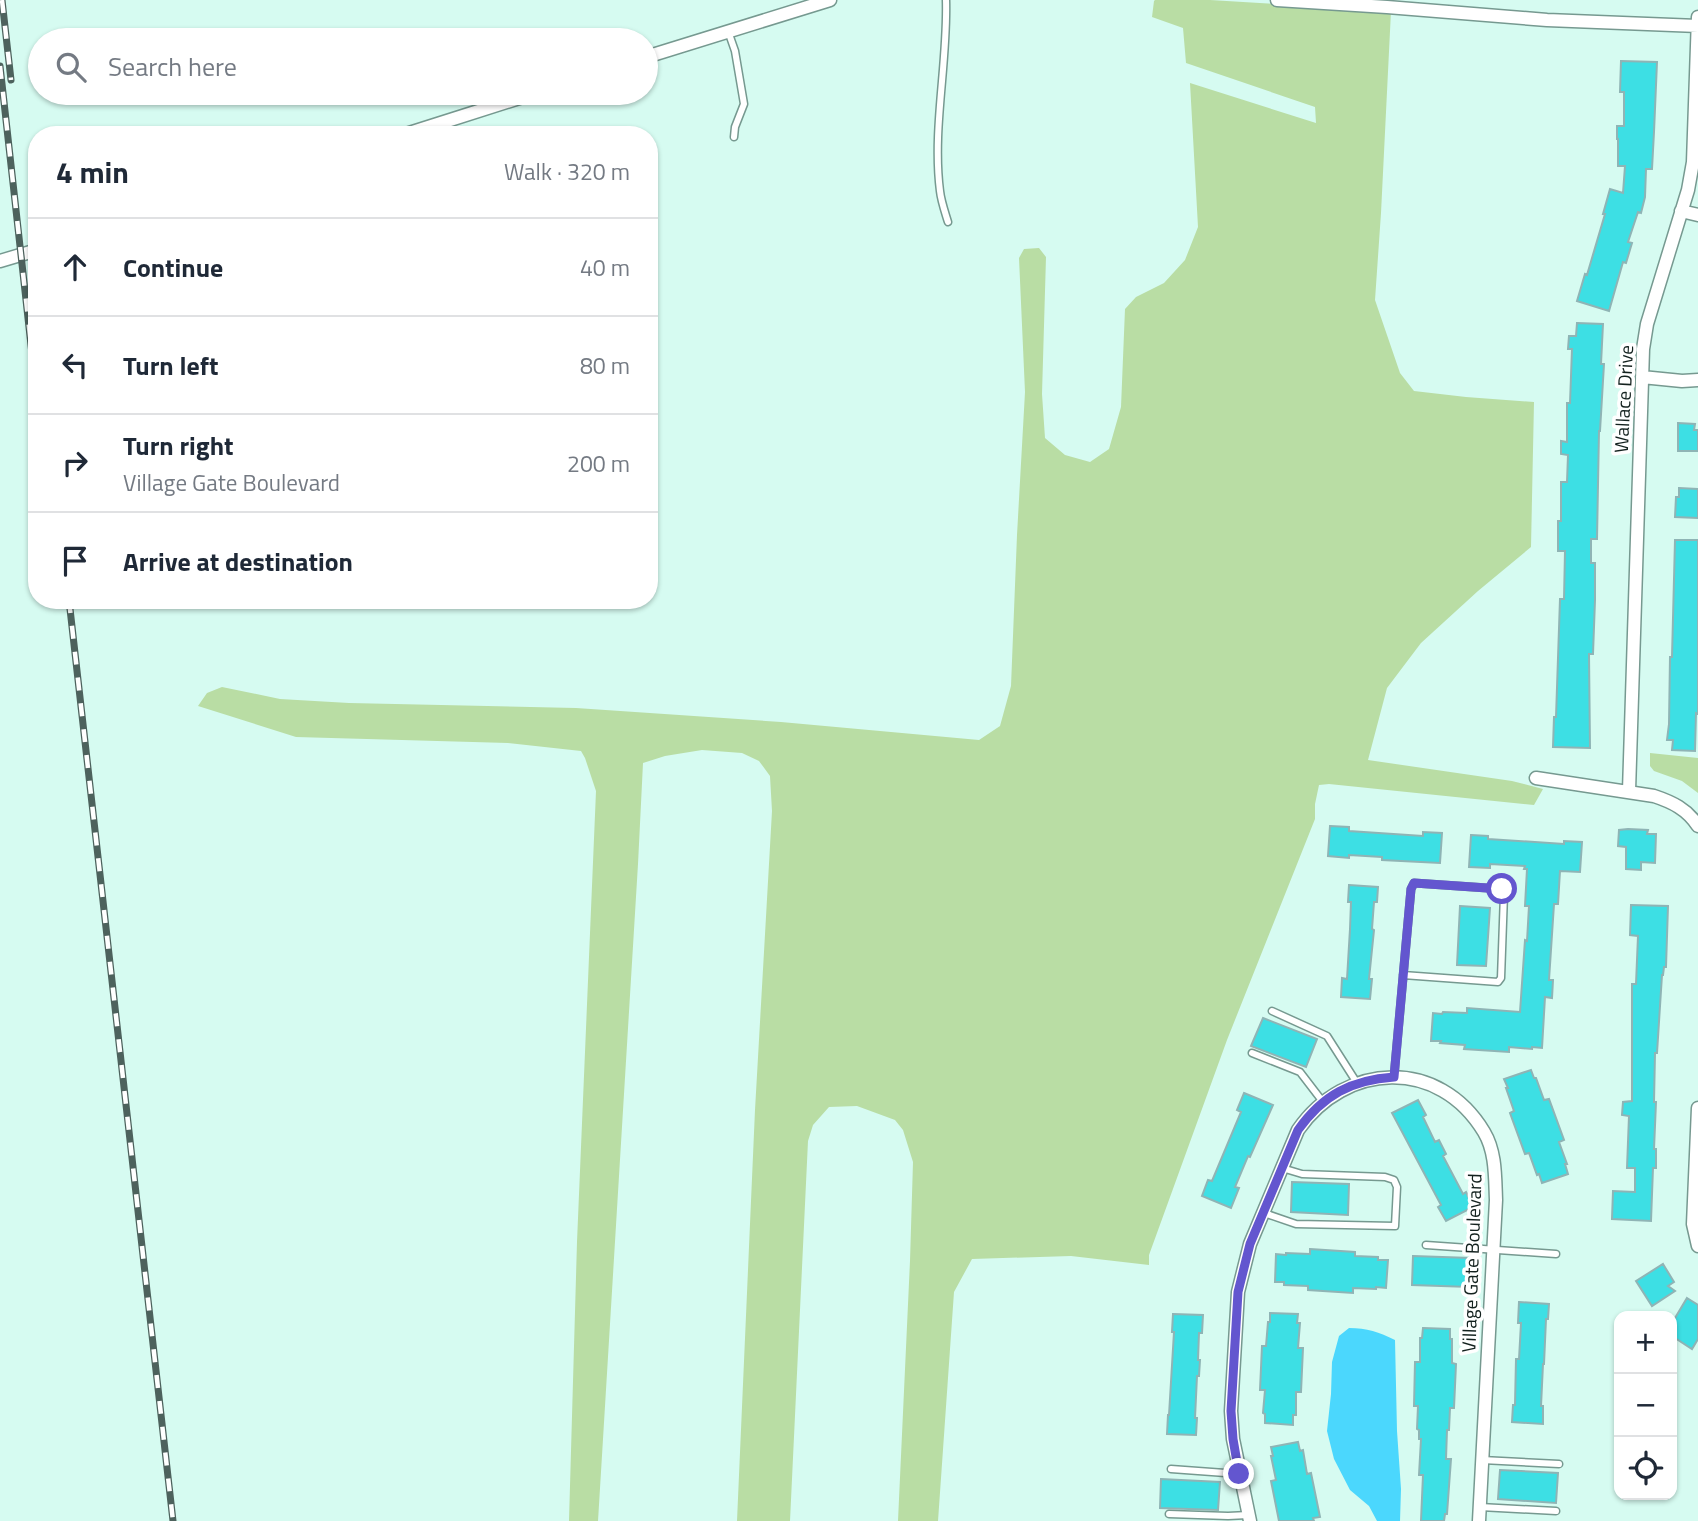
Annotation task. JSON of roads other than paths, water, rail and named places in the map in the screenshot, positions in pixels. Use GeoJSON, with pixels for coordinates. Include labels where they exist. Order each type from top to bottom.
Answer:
{"type":"FeatureCollection","features":[{"type":"Feature","properties":{"kind":"street"},"geometry":{"type":"LineString","coordinates":[[658,53],[830,0]]}},
{"type":"Feature","properties":{"kind":"street"},"geometry":{"type":"LineString","coordinates":[[1277,0],[1547,20],[1698,26]]}},
{"type":"Feature","properties":{"kind":"street","name":"Wallace Drive"},"geometry":{"type":"LineString","coordinates":[[1629,791],[1643,349],[1647,324],[1688,190],[1693,162],[1698,17]]}},
{"type":"Feature","properties":{"kind":"street"},"geometry":{"type":"LineString","coordinates":[[431,126],[497,105]]}},
{"type":"Feature","properties":{"kind":"street"},"geometry":{"type":"LineString","coordinates":[[1681,211],[1698,215]]}},
{"type":"Feature","properties":{"kind":"street"},"geometry":{"type":"LineString","coordinates":[[0,261],[28,253]]}},
{"type":"Feature","properties":{"kind":"street"},"geometry":{"type":"LineString","coordinates":[[1642,377],[1698,380]]}},
{"type":"Feature","properties":{"kind":"street"},"geometry":{"type":"LineString","coordinates":[[1536,778],[1654,796],[1670,801],[1684,810],[1698,825]]}},
{"type":"Feature","properties":{"kind":"street","name":"Village Gate Boulevard"},"geometry":{"type":"LineString","coordinates":[[1249,1518],[1233,1439],[1231,1411],[1238,1292],[1247,1252],[1298,1130],[1306,1118],[1323,1102],[1357,1083],[1394,1077],[1415,1079],[1446,1093],[1484,1133],[1492,1152],[1496,1200],[1479,1521]]}},
{"type":"Feature","properties":{"kind":"street"},"geometry":{"type":"LineString","coordinates":[[1698,1108],[1693,1224],[1698,1246]]}},
{"type":"Feature","properties":{"kind":"lane"},"geometry":{"type":"LineString","coordinates":[[946,0],[938,162],[940,193],[948,222]]}},
{"type":"Feature","properties":{"kind":"lane"},"geometry":{"type":"LineString","coordinates":[[728,31],[735,51],[744,104],[734,137]]}},
{"type":"Feature","properties":{"kind":"lane"},"geometry":{"type":"LineString","coordinates":[[1394,1077],[1403,975],[1411,889],[1414,883],[1502,889],[1504,908],[1501,978],[1498,982],[1403,975]]}},
{"type":"Feature","properties":{"kind":"lane"},"geometry":{"type":"LineString","coordinates":[[1272,1011],[1327,1036],[1357,1083]]}},
{"type":"Feature","properties":{"kind":"lane"},"geometry":{"type":"LineString","coordinates":[[1252,1053],[1300,1072],[1323,1102]]}},
{"type":"Feature","properties":{"kind":"lane"},"geometry":{"type":"LineString","coordinates":[[1264,1213],[1296,1224],[1395,1226],[1397,1187],[1394,1180],[1385,1177],[1302,1174],[1282,1168]]}},
{"type":"Feature","properties":{"kind":"lane"},"geometry":{"type":"LineString","coordinates":[[1426,1245],[1556,1254]]}},
{"type":"Feature","properties":{"kind":"lane"},"geometry":{"type":"LineString","coordinates":[[1482,1460],[1559,1464]]}},
{"type":"Feature","properties":{"kind":"lane"},"geometry":{"type":"LineString","coordinates":[[1171,1469],[1239,1474]]}},
{"type":"Feature","properties":{"kind":"lane"},"geometry":{"type":"LineString","coordinates":[[1480,1507],[1556,1511]]}},
{"type":"Feature","properties":{"kind":"lane"},"geometry":{"type":"LineString","coordinates":[[1169,1514],[1249,1518]]}},
{"type":"Feature","properties":{"kind":"water"},"geometry":{"type":"Polygon","coordinates":[[[1349,1328],[1373,1331],[1395,1340],[1400,1521],[1377,1521],[1369,1506],[1350,1490],[1334,1459],[1327,1431],[1332,1362],[1339,1336],[1349,1328]]]}},
{"type":"Feature","properties":{"kind":"railway"},"geometry":{"type":"LineString","coordinates":[[2,0],[11,80]]}},
{"type":"Feature","properties":{"kind":"railway"},"geometry":{"type":"LineString","coordinates":[[0,66],[28,318]]}},
{"type":"Feature","properties":{"kind":"railway"},"geometry":{"type":"LineString","coordinates":[[70,609],[173,1521]]}}]}
